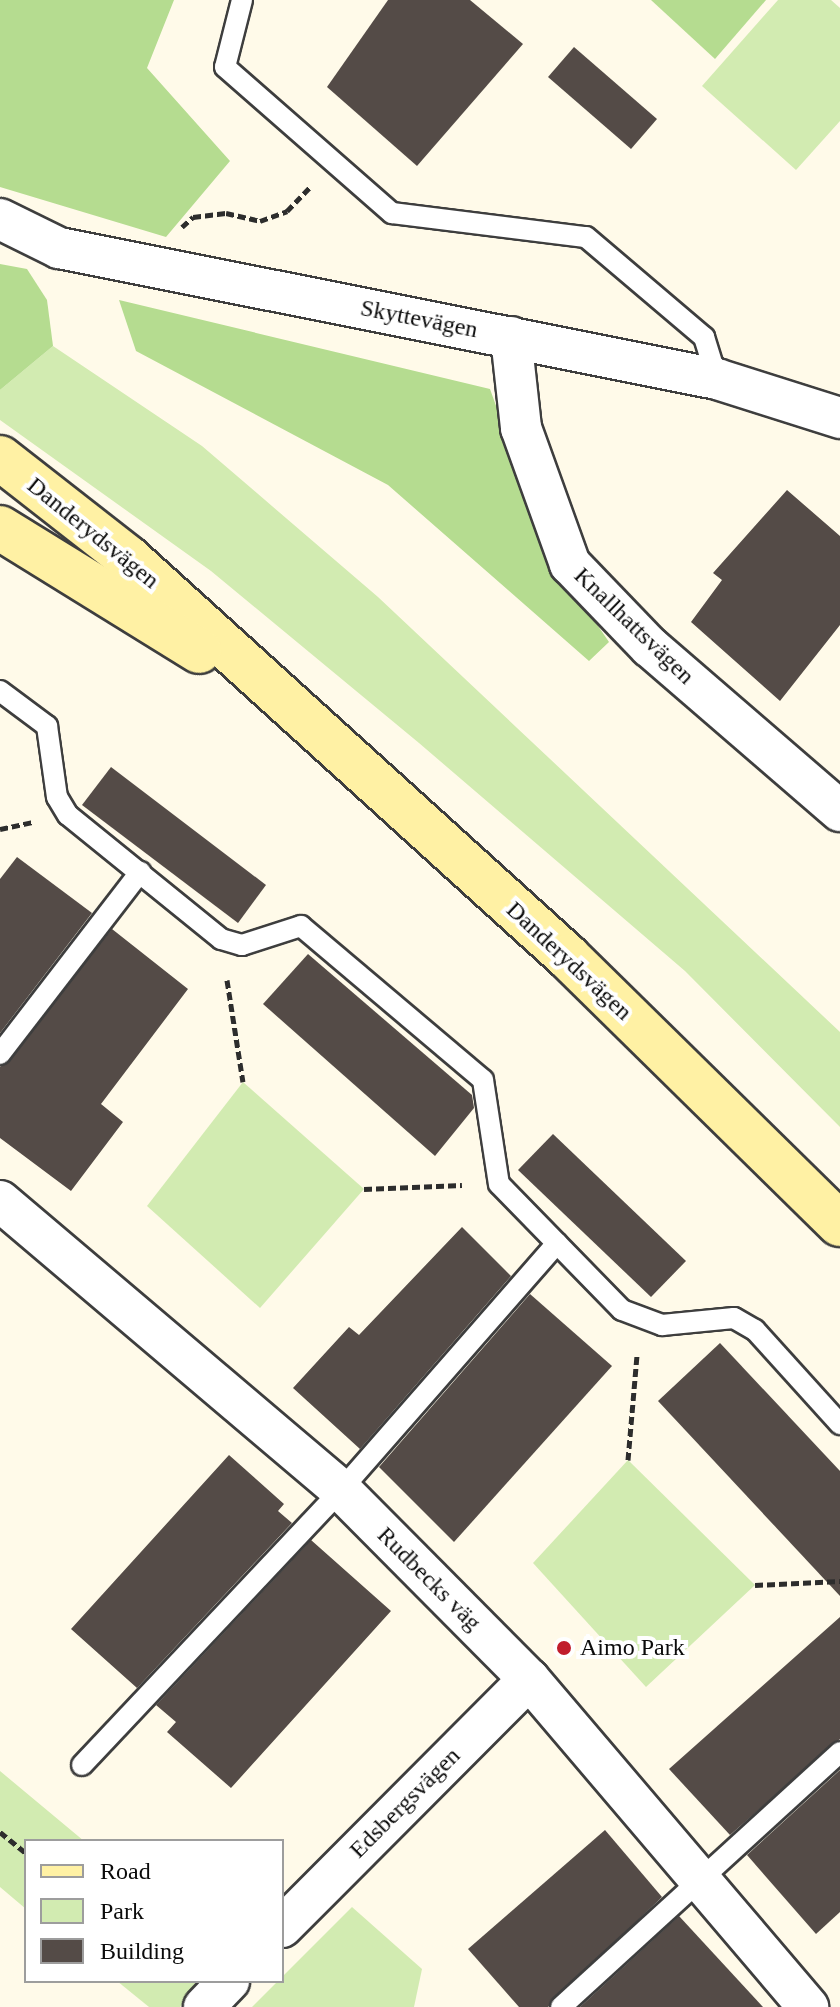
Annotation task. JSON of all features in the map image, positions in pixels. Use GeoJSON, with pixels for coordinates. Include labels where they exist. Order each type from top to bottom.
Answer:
{"type":"FeatureCollection","features":[{"type":"Feature","properties":{"kind":"main road","name":"Danderydsvägen"},"geometry":{"type":"LineString","coordinates":[[0,458],[128,558],[289,708],[568,957],[840,1224]]}},
{"type":"Feature","properties":{"kind":"main road","name":"Danderydsvägen"},"geometry":{"type":"LineString","coordinates":[[0,528],[289,708]]}},
{"type":"Feature","properties":{"kind":"street","name":"Skyttevägen"},"geometry":{"type":"LineString","coordinates":[[0,219],[59,248],[717,379],[840,418]]}},
{"type":"Feature","properties":{"kind":"street","name":"Knallhattsvägen"},"geometry":{"type":"LineString","coordinates":[[511,337],[521,428],[570,564],[650,647],[840,811]]}},
{"type":"Feature","properties":{"kind":"street","name":"Rudbecks väg"},"geometry":{"type":"LineString","coordinates":[[0,1201],[341,1490],[529,1679],[808,2007]]}},
{"type":"Feature","properties":{"kind":"street","name":"Edsbergsvägen"},"geometry":{"type":"LineString","coordinates":[[284,1925],[529,1679]]}},
{"type":"Feature","properties":{"kind":"street"},"geometry":{"type":"LineString","coordinates":[[204,2007],[227,1983]]}},
{"type":"Feature","properties":{"kind":"lane"},"geometry":{"type":"LineString","coordinates":[[242,0],[225,67],[392,213],[586,237],[704,337],[717,379]]}},
{"type":"Feature","properties":{"kind":"lane"},"geometry":{"type":"LineString","coordinates":[[0,691],[47,726],[57,797],[68,815],[221,939],[242,945],[301,926],[483,1080],[499,1184],[639,1321],[734,1318],[755,1330],[840,1424]]}},
{"type":"Feature","properties":{"kind":"lane"},"geometry":{"type":"LineString","coordinates":[[0,1054],[140,872]]}},
{"type":"Feature","properties":{"kind":"lane"},"geometry":{"type":"LineString","coordinates":[[82,1765],[341,1490],[557,1243]]}},
{"type":"Feature","properties":{"kind":"lane"},"geometry":{"type":"LineString","coordinates":[[561,2007],[840,1752]]}},
{"type":"Feature","properties":{"kind":"path"},"geometry":{"type":"LineString","coordinates":[[161,268],[169,240],[193,217],[226,213],[260,221],[287,211],[332,161]]}},
{"type":"Feature","properties":{"kind":"path"},"geometry":{"type":"LineString","coordinates":[[221,939],[243,1082]]}},
{"type":"Feature","properties":{"kind":"path"},"geometry":{"type":"LineString","coordinates":[[364,1189],[499,1184]]}},
{"type":"Feature","properties":{"kind":"path"},"geometry":{"type":"LineString","coordinates":[[628,1460],[639,1321]]}},
{"type":"Feature","properties":{"kind":"path"},"geometry":{"type":"LineString","coordinates":[[755,1585],[840,1581]]}},
{"type":"Feature","properties":{"kind":"path"},"geometry":{"type":"LineString","coordinates":[[0,1832],[24,1851]]}},
{"type":"Feature","properties":{"kind":"green space"},"geometry":{"type":"Polygon","coordinates":[[[0,0],[174,0],[147,68],[230,161],[166,237],[0,187],[0,0]]]}},
{"type":"Feature","properties":{"kind":"green space"},"geometry":{"type":"Polygon","coordinates":[[[651,0],[766,0],[715,59],[651,0]]]}},
{"type":"Feature","properties":{"kind":"green space"},"geometry":{"type":"Polygon","coordinates":[[[778,0],[831,0],[840,8],[840,121],[796,170],[702,86],[778,0]]]}},
{"type":"Feature","properties":{"kind":"green space"},"geometry":{"type":"Polygon","coordinates":[[[0,264],[27,269],[47,300],[53,346],[0,390],[0,264]]]}},
{"type":"Feature","properties":{"kind":"green space"},"geometry":{"type":"Polygon","coordinates":[[[119,300],[490,389],[550,556],[609,642],[589,661],[388,485],[136,351],[119,300]]]}},
{"type":"Feature","properties":{"kind":"green space"},"geometry":{"type":"Polygon","coordinates":[[[53,346],[202,446],[378,597],[840,1032],[840,1127],[685,971],[419,743],[211,571],[0,420],[0,390],[53,346]]]}},
{"type":"Feature","properties":{"kind":"green space"},"geometry":{"type":"Polygon","coordinates":[[[243,1082],[364,1189],[260,1308],[147,1206],[243,1082]]]}},
{"type":"Feature","properties":{"kind":"green space"},"geometry":{"type":"Polygon","coordinates":[[[628,1460],[755,1585],[646,1687],[533,1563],[628,1460]]]}},
{"type":"Feature","properties":{"kind":"green space"},"geometry":{"type":"Polygon","coordinates":[[[0,1771],[82,1839],[24,1839],[24,1907],[0,1887],[0,1771]]]}},
{"type":"Feature","properties":{"kind":"green space"},"geometry":{"type":"Polygon","coordinates":[[[352,1907],[422,1969],[414,2007],[252,2007],[276,1983],[284,1983],[284,1975],[352,1907]]]}},
{"type":"Feature","properties":{"kind":"green space"},"geometry":{"type":"Polygon","coordinates":[[[119,1983],[203,1983],[180,2007],[149,2007],[119,1983]]]}},
{"type":"Feature","properties":{"kind":"building"},"geometry":{"type":"Polygon","coordinates":[[[388,0],[470,0],[523,44],[417,166],[327,87],[388,0]]]}},
{"type":"Feature","properties":{"kind":"building"},"geometry":{"type":"Polygon","coordinates":[[[574,47],[657,119],[631,149],[548,77],[574,47]]]}},
{"type":"Feature","properties":{"kind":"building"},"geometry":{"type":"Polygon","coordinates":[[[787,490],[840,536],[840,625],[780,701],[691,622],[722,580],[713,573],[787,490]]]}},
{"type":"Feature","properties":{"kind":"building"},"geometry":{"type":"Polygon","coordinates":[[[111,767],[266,885],[238,923],[82,805],[111,767]]]}},
{"type":"Feature","properties":{"kind":"building"},"geometry":{"type":"Polygon","coordinates":[[[17,857],[92,913],[0,1033],[0,879],[17,857]]]}},
{"type":"Feature","properties":{"kind":"building"},"geometry":{"type":"Polygon","coordinates":[[[112,929],[188,989],[101,1104],[123,1122],[71,1191],[0,1138],[0,1067],[112,929]]]}},
{"type":"Feature","properties":{"kind":"building"},"geometry":{"type":"Polygon","coordinates":[[[308,954],[472,1095],[474,1108],[435,1156],[263,1004],[308,954]]]}},
{"type":"Feature","properties":{"kind":"building"},"geometry":{"type":"Polygon","coordinates":[[[553,1134],[686,1261],[651,1297],[518,1170],[553,1134]]]}},
{"type":"Feature","properties":{"kind":"building"},"geometry":{"type":"Polygon","coordinates":[[[462,1227],[511,1276],[360,1449],[293,1388],[349,1327],[359,1335],[462,1227]]]}},
{"type":"Feature","properties":{"kind":"building"},"geometry":{"type":"Polygon","coordinates":[[[530,1294],[612,1366],[454,1542],[379,1467],[530,1294]]]}},
{"type":"Feature","properties":{"kind":"building"},"geometry":{"type":"Polygon","coordinates":[[[720,1343],[840,1471],[840,1596],[658,1401],[720,1343]]]}},
{"type":"Feature","properties":{"kind":"building"},"geometry":{"type":"Polygon","coordinates":[[[229,1455],[284,1504],[278,1511],[292,1523],[137,1688],[71,1629],[229,1455]]]}},
{"type":"Feature","properties":{"kind":"building"},"geometry":{"type":"Polygon","coordinates":[[[311,1540],[391,1611],[231,1788],[167,1732],[176,1722],[156,1705],[311,1540]]]}},
{"type":"Feature","properties":{"kind":"building"},"geometry":{"type":"Polygon","coordinates":[[[840,1617],[840,1739],[730,1835],[669,1769],[840,1617]]]}},
{"type":"Feature","properties":{"kind":"building"},"geometry":{"type":"Polygon","coordinates":[[[840,1770],[840,1912],[816,1934],[747,1855],[840,1770]]]}},
{"type":"Feature","properties":{"kind":"building"},"geometry":{"type":"Polygon","coordinates":[[[605,1830],[662,1897],[548,2007],[519,2007],[468,1949],[605,1830]]]}},
{"type":"Feature","properties":{"kind":"building"},"geometry":{"type":"Polygon","coordinates":[[[679,1916],[763,2007],[580,2007],[679,1916]]]}},
{"type":"Feature","properties":{"kind":"place","name":"Aimo Park"},"geometry":{"type":"Point","coordinates":[564,1648]}}]}
